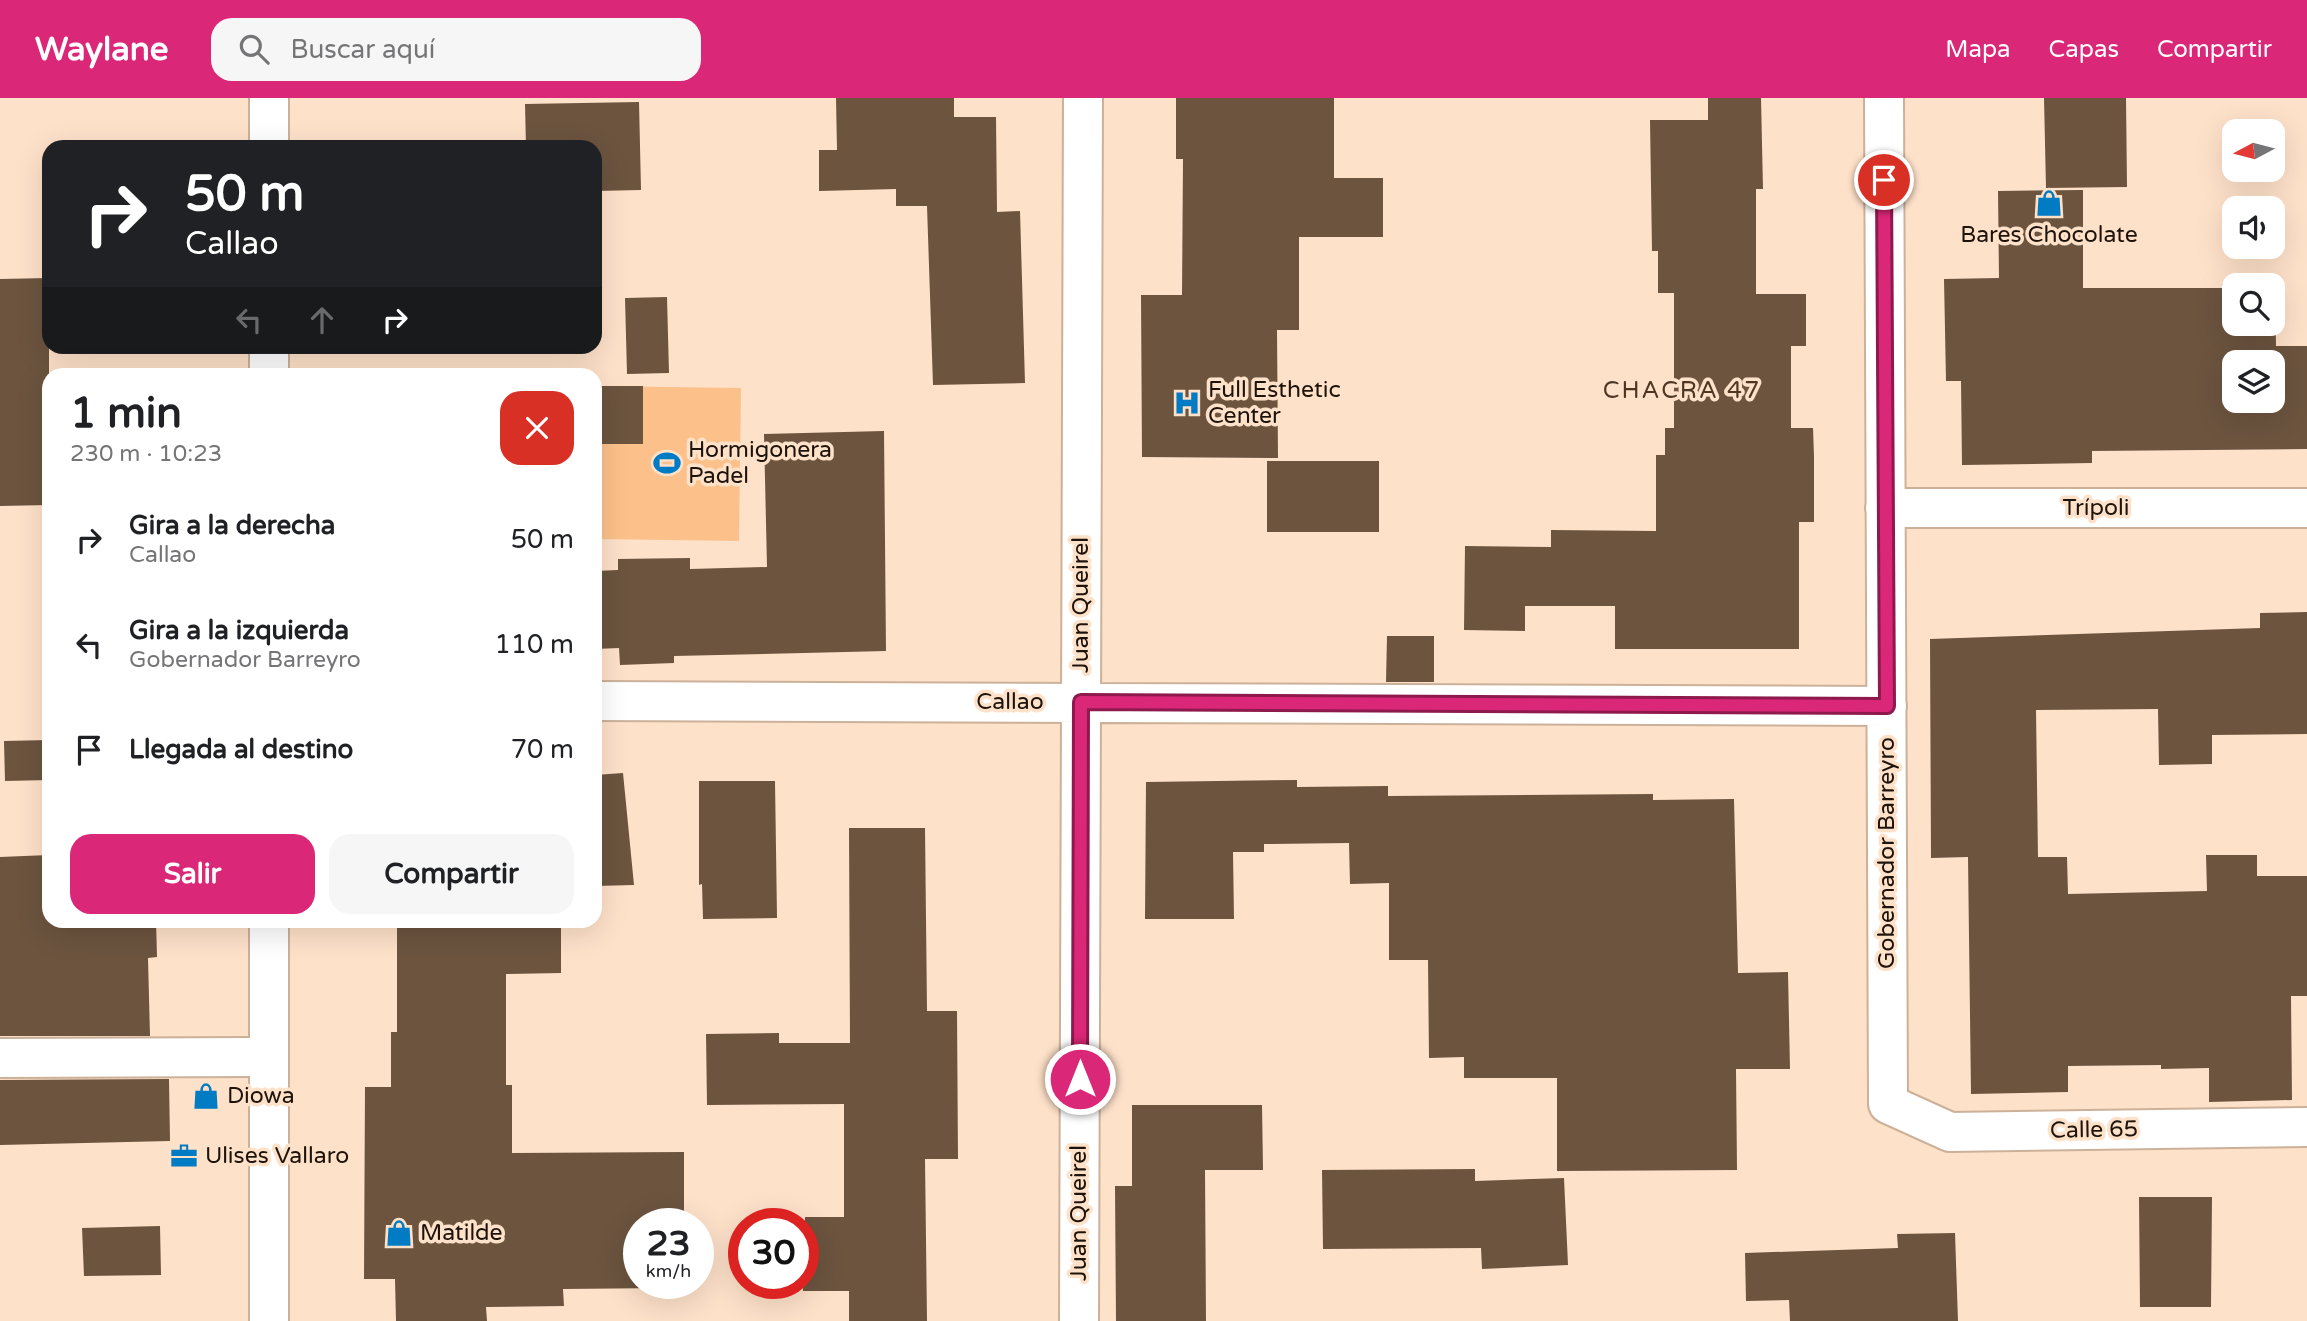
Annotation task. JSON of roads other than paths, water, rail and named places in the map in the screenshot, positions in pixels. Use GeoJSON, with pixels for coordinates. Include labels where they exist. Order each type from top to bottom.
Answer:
{"type":"FeatureCollection","features":[{"type":"Feature","properties":{"kind":"street"},"geometry":{"type":"LineString","coordinates":[[269,98],[269,140]]}},
{"type":"Feature","properties":{"kind":"street","name":"Juan Queirel"},"geometry":{"type":"LineString","coordinates":[[1079,1321],[1083,98]]}},
{"type":"Feature","properties":{"kind":"street","name":"Gobernador Barreyro"},"geometry":{"type":"LineString","coordinates":[[1884,98],[1888,1104]]}},
{"type":"Feature","properties":{"kind":"street","name":"Trípoli"},"geometry":{"type":"LineString","coordinates":[[1885,508],[2307,508]]}},
{"type":"Feature","properties":{"kind":"street","name":"Callao"},"geometry":{"type":"LineString","coordinates":[[602,701],[1887,706]]}},
{"type":"Feature","properties":{"kind":"street"},"geometry":{"type":"LineString","coordinates":[[269,928],[269,1321]]}},
{"type":"Feature","properties":{"kind":"street"},"geometry":{"type":"LineString","coordinates":[[0,1058],[269,1057]]}},
{"type":"Feature","properties":{"kind":"street","name":"Calle 65"},"geometry":{"type":"LineString","coordinates":[[1888,1104],[1950,1132],[2307,1127]]}},
{"type":"Feature","properties":{"kind":"place","name":"Bares Chocolate"},"geometry":{"type":"Point","coordinates":[2049,203]}},
{"type":"Feature","properties":{"kind":"place","name":"Full Esthetic Center"},"geometry":{"type":"Point","coordinates":[1187,403]}},
{"type":"Feature","properties":{"kind":"place","name":"Hormigonera Padel"},"geometry":{"type":"Point","coordinates":[667,463]}},
{"type":"Feature","properties":{"kind":"place","name":"Diowa"},"geometry":{"type":"Point","coordinates":[206,1096]}},
{"type":"Feature","properties":{"kind":"place","name":"Ulises Vallaro"},"geometry":{"type":"Point","coordinates":[184,1156]}},
{"type":"Feature","properties":{"kind":"place","name":"Matilde"},"geometry":{"type":"Point","coordinates":[399,1233]}},
{"type":"Feature","properties":{"kind":"district","name":"CHACRA 47"},"geometry":{"type":"Point","coordinates":[1682,390]}}]}
